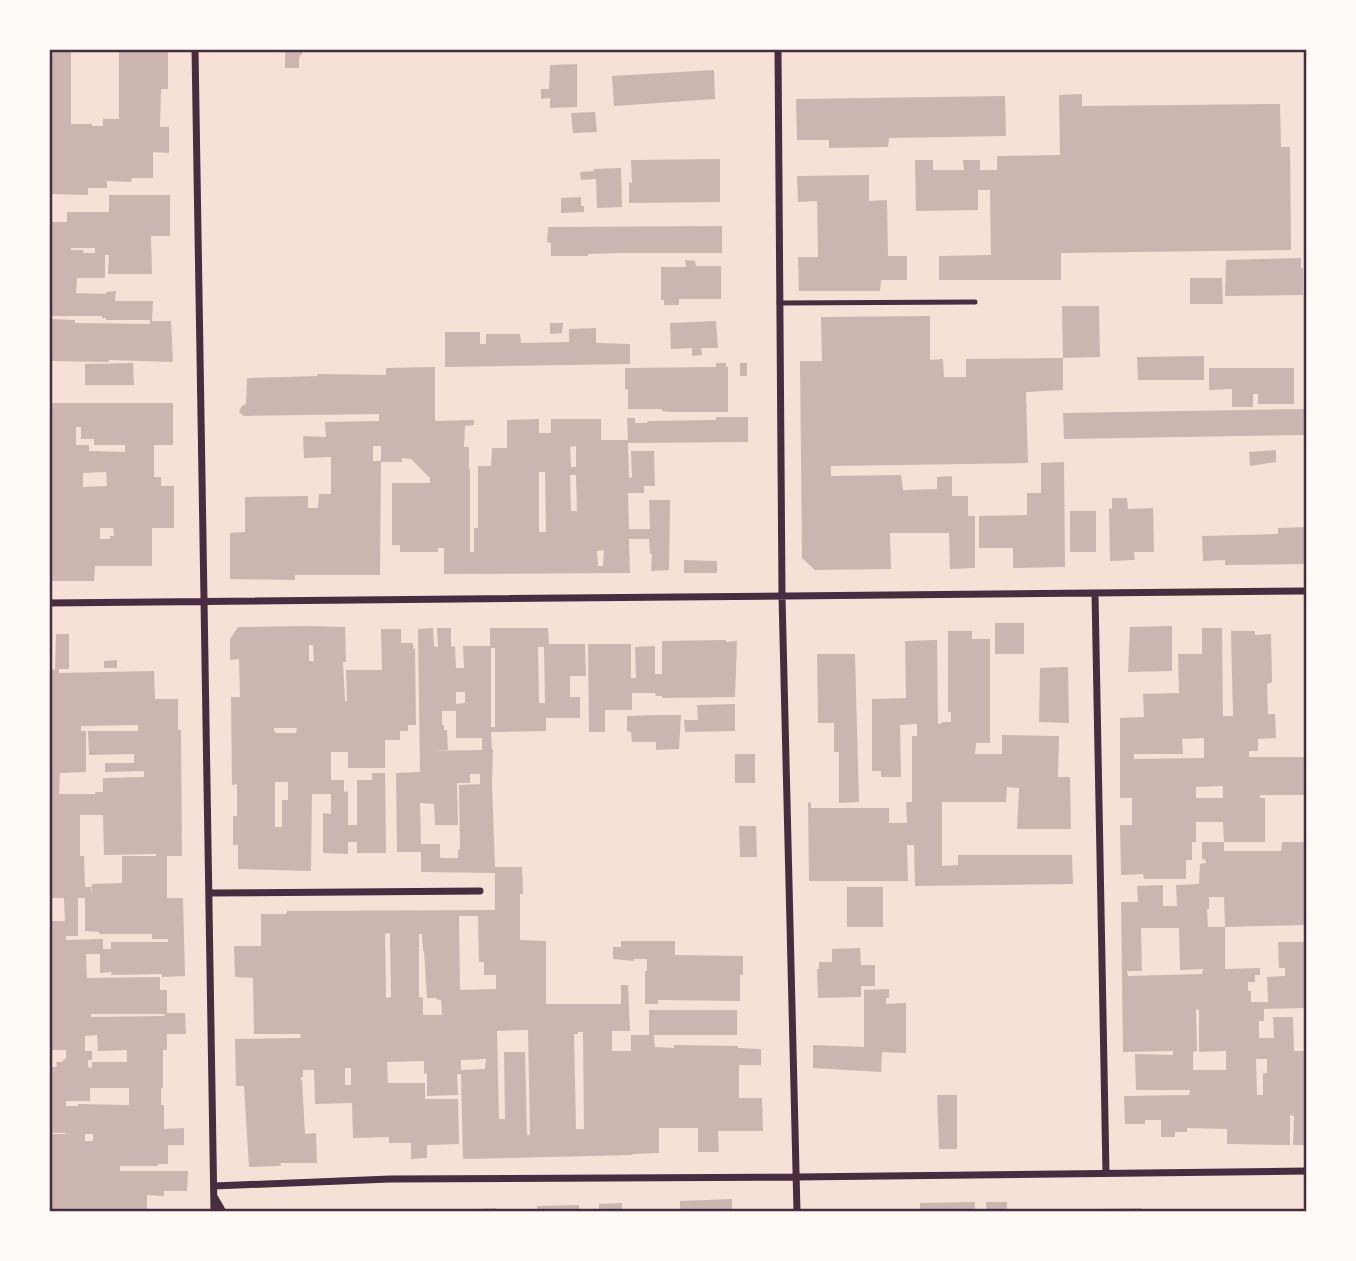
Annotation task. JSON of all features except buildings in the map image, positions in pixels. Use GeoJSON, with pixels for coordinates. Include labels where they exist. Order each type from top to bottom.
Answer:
{"type":"FeatureCollection","features":[{"type":"Feature","properties":{"kind":"street"},"geometry":{"type":"LineString","coordinates":[[195,49],[214,1212]]}},
{"type":"Feature","properties":{"kind":"street"},"geometry":{"type":"LineString","coordinates":[[778,49],[782,597],[797,1212]]}},
{"type":"Feature","properties":{"kind":"street"},"geometry":{"type":"LineString","coordinates":[[49,603],[1307,591]]}},
{"type":"Feature","properties":{"kind":"street"},"geometry":{"type":"LineString","coordinates":[[1094,593],[1106,1173]]}},
{"type":"Feature","properties":{"kind":"street"},"geometry":{"type":"LineString","coordinates":[[209,893],[480,891]]}},
{"type":"Feature","properties":{"kind":"street"},"geometry":{"type":"LineString","coordinates":[[214,1186],[390,1179],[1307,1171]]}},
{"type":"Feature","properties":{"kind":"street"},"geometry":{"type":"LineString","coordinates":[[214,1198],[223,1212]]}},
{"type":"Feature","properties":{"kind":"lane"},"geometry":{"type":"LineString","coordinates":[[779,303],[975,302]]}}]}
